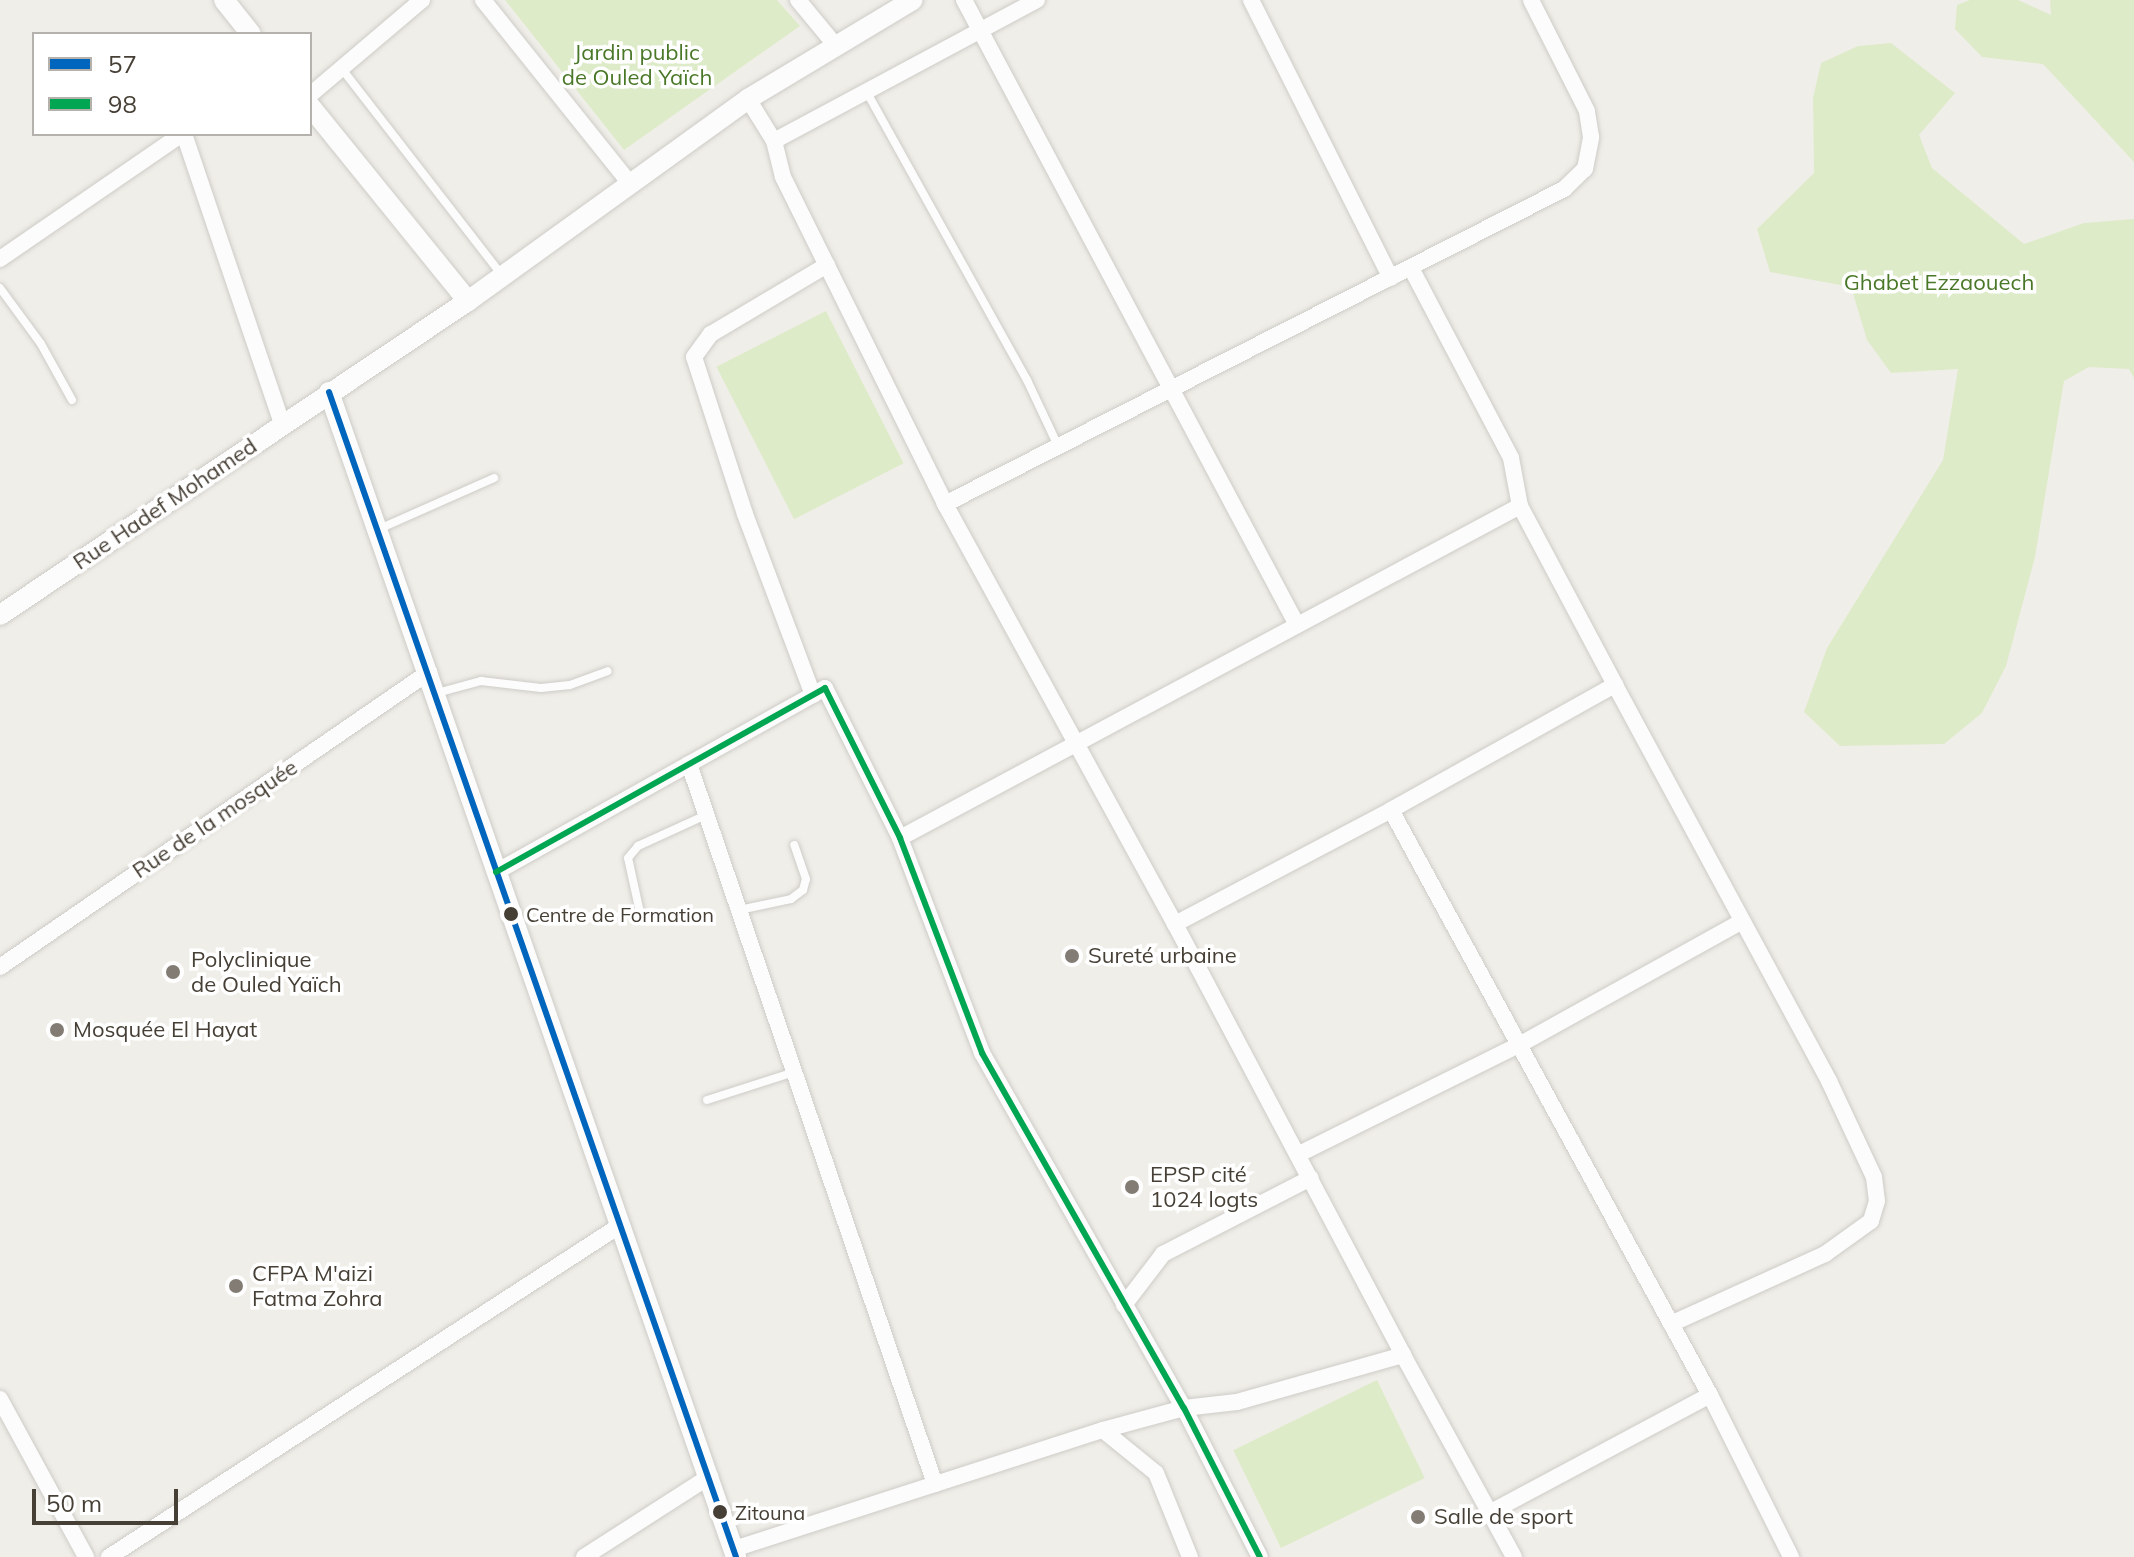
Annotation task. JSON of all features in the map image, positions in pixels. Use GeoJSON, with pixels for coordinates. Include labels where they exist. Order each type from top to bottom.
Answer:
{"type":"FeatureCollection","features":[{"type":"Feature","properties":{"kind":"street"},"geometry":{"type":"LineString","coordinates":[[224,0],[249,32]]}},
{"type":"Feature","properties":{"kind":"street"},"geometry":{"type":"LineString","coordinates":[[312,93],[422,0]]}},
{"type":"Feature","properties":{"kind":"street"},"geometry":{"type":"LineString","coordinates":[[483,0],[631,185]]}},
{"type":"Feature","properties":{"kind":"street"},"geometry":{"type":"LineString","coordinates":[[798,0],[836,46]]}},
{"type":"Feature","properties":{"kind":"street","name":"Rue Hadef Mohamed"},"geometry":{"type":"LineString","coordinates":[[0,615],[503,277],[748,99],[913,0]]}},
{"type":"Feature","properties":{"kind":"street"},"geometry":{"type":"LineString","coordinates":[[964,0],[1297,625]]}},
{"type":"Feature","properties":{"kind":"street"},"geometry":{"type":"LineString","coordinates":[[774,141],[865,89],[1037,0]]}},
{"type":"Feature","properties":{"kind":"street"},"geometry":{"type":"LineString","coordinates":[[1251,0],[1391,278]]}},
{"type":"Feature","properties":{"kind":"street"},"geometry":{"type":"LineString","coordinates":[[945,504],[1564,189],[1585,169],[1591,137],[1587,111],[1531,0]]}},
{"type":"Feature","properties":{"kind":"street"},"geometry":{"type":"LineString","coordinates":[[748,99],[774,141],[783,177],[945,504],[1175,924],[1403,1355],[1514,1557]]}},
{"type":"Feature","properties":{"kind":"street"},"geometry":{"type":"LineString","coordinates":[[312,108],[468,301]]}},
{"type":"Feature","properties":{"kind":"street"},"geometry":{"type":"LineString","coordinates":[[0,259],[180,136]]}},
{"type":"Feature","properties":{"kind":"street"},"geometry":{"type":"LineString","coordinates":[[184,136],[282,424]]}},
{"type":"Feature","properties":{"kind":"street"},"geometry":{"type":"LineString","coordinates":[[813,695],[745,514],[694,357],[711,334],[827,265]]}},
{"type":"Feature","properties":{"kind":"street"},"geometry":{"type":"LineString","coordinates":[[1411,268],[1511,458],[1520,506],[1829,1081],[1874,1177],[1877,1201],[1871,1221],[1825,1254],[1671,1324]]}},
{"type":"Feature","properties":{"kind":"street"},"geometry":{"type":"LineString","coordinates":[[329,392],[735,1553],[1103,1430],[1184,1408],[1237,1402],[1403,1355]]}},
{"type":"Feature","properties":{"kind":"street"},"geometry":{"type":"LineString","coordinates":[[900,838],[1520,506]]}},
{"type":"Feature","properties":{"kind":"street","name":"Rue de la mosquée"},"geometry":{"type":"LineString","coordinates":[[0,967],[429,672]]}},
{"type":"Feature","properties":{"kind":"street"},"geometry":{"type":"LineString","coordinates":[[1175,924],[1391,810],[1615,685]]}},
{"type":"Feature","properties":{"kind":"street"},"geometry":{"type":"LineString","coordinates":[[496,872],[825,688],[900,838],[982,1053],[1184,1408],[1257,1556]]}},
{"type":"Feature","properties":{"kind":"street"},"geometry":{"type":"LineString","coordinates":[[689,764],[935,1484]]}},
{"type":"Feature","properties":{"kind":"street"},"geometry":{"type":"LineString","coordinates":[[1391,810],[1710,1395],[1791,1557]]}},
{"type":"Feature","properties":{"kind":"street"},"geometry":{"type":"LineString","coordinates":[[1299,1154],[1517,1046],[1741,922]]}},
{"type":"Feature","properties":{"kind":"street"},"geometry":{"type":"LineString","coordinates":[[1124,1305],[1163,1254],[1311,1178]]}},
{"type":"Feature","properties":{"kind":"street"},"geometry":{"type":"LineString","coordinates":[[109,1557],[619,1226]]}},
{"type":"Feature","properties":{"kind":"street"},"geometry":{"type":"LineString","coordinates":[[1491,1512],[1710,1395]]}},
{"type":"Feature","properties":{"kind":"street"},"geometry":{"type":"LineString","coordinates":[[0,1399],[86,1557]]}},
{"type":"Feature","properties":{"kind":"street"},"geometry":{"type":"LineString","coordinates":[[1103,1430],[1156,1473],[1190,1557]]}},
{"type":"Feature","properties":{"kind":"street"},"geometry":{"type":"LineString","coordinates":[[584,1557],[710,1476]]}},
{"type":"Feature","properties":{"kind":"lane"},"geometry":{"type":"LineString","coordinates":[[342,69],[503,277]]}},
{"type":"Feature","properties":{"kind":"lane"},"geometry":{"type":"LineString","coordinates":[[865,89],[1027,380],[1058,447]]}},
{"type":"Feature","properties":{"kind":"lane"},"geometry":{"type":"LineString","coordinates":[[0,288],[41,344],[72,400]]}},
{"type":"Feature","properties":{"kind":"lane"},"geometry":{"type":"LineString","coordinates":[[378,529],[494,478]]}},
{"type":"Feature","properties":{"kind":"lane"},"geometry":{"type":"LineString","coordinates":[[436,693],[481,681],[541,688],[570,685],[608,671]]}},
{"type":"Feature","properties":{"kind":"lane"},"geometry":{"type":"LineString","coordinates":[[641,917],[628,858],[638,846],[706,815]]}},
{"type":"Feature","properties":{"kind":"lane"},"geometry":{"type":"LineString","coordinates":[[739,910],[791,899],[803,890],[806,879],[794,845]]}},
{"type":"Feature","properties":{"kind":"lane"},"geometry":{"type":"LineString","coordinates":[[707,1100],[794,1072]]}},
{"type":"Feature","properties":{"kind":"green space","name":"Jardin public de Ouled Yaïch"},"geometry":{"type":"Polygon","coordinates":[[[505,0],[777,0],[800,26],[624,150],[505,0]]]}},
{"type":"Feature","properties":{"kind":"green space"},"geometry":{"type":"Polygon","coordinates":[[[1970,0],[2018,0],[2051,15],[2050,0],[2134,0],[2134,162],[2043,64],[1982,57],[1955,29],[1957,5],[1970,0]]]}},
{"type":"Feature","properties":{"kind":"green space","name":"Ghabet Ezzaouech"},"geometry":{"type":"Polygon","coordinates":[[[1891,43],[1955,93],[1919,135],[1932,168],[2024,244],[2084,223],[2134,219],[2134,378],[2129,369],[2089,367],[2064,381],[2035,557],[2006,666],[1982,713],[1944,744],[1840,746],[1804,712],[1827,648],[1943,460],[1958,369],[1891,373],[1867,340],[1851,287],[1770,272],[1757,229],[1814,173],[1813,98],[1821,63],[1858,46],[1891,43]]]}},
{"type":"Feature","properties":{"kind":"green space"},"geometry":{"type":"Polygon","coordinates":[[[826,311],[904,463],[794,519],[716,367],[826,311]]]}},
{"type":"Feature","properties":{"kind":"green space"},"geometry":{"type":"Polygon","coordinates":[[[1377,1380],[1425,1478],[1281,1548],[1233,1450],[1377,1380]]]}},
{"type":"Feature","properties":{"kind":"transit line","name":"57"},"geometry":{"type":"LineString","coordinates":[[329,392],[736,1557]]}},
{"type":"Feature","properties":{"kind":"transit line","name":"98"},"geometry":{"type":"LineString","coordinates":[[496,872],[825,688],[900,838],[982,1053],[1184,1408],[1260,1557]]}},
{"type":"Feature","properties":{"kind":"place","name":"Centre de Formation"},"geometry":{"type":"Point","coordinates":[511,914]}},
{"type":"Feature","properties":{"kind":"place","name":"Sureté urbaine"},"geometry":{"type":"Point","coordinates":[1072,956]}},
{"type":"Feature","properties":{"kind":"place","name":"Polyclinique de Ouled Yaïch"},"geometry":{"type":"Point","coordinates":[173,972]}},
{"type":"Feature","properties":{"kind":"place","name":"Mosquée El Hayat"},"geometry":{"type":"Point","coordinates":[57,1030]}},
{"type":"Feature","properties":{"kind":"place","name":"EPSP cité 1024 logts"},"geometry":{"type":"Point","coordinates":[1132,1187]}},
{"type":"Feature","properties":{"kind":"place","name":"CFPA M'aizi Fatma Zohra"},"geometry":{"type":"Point","coordinates":[236,1286]}},
{"type":"Feature","properties":{"kind":"place","name":"Zitouna"},"geometry":{"type":"Point","coordinates":[720,1512]}},
{"type":"Feature","properties":{"kind":"place","name":"Salle de sport"},"geometry":{"type":"Point","coordinates":[1418,1517]}}]}
